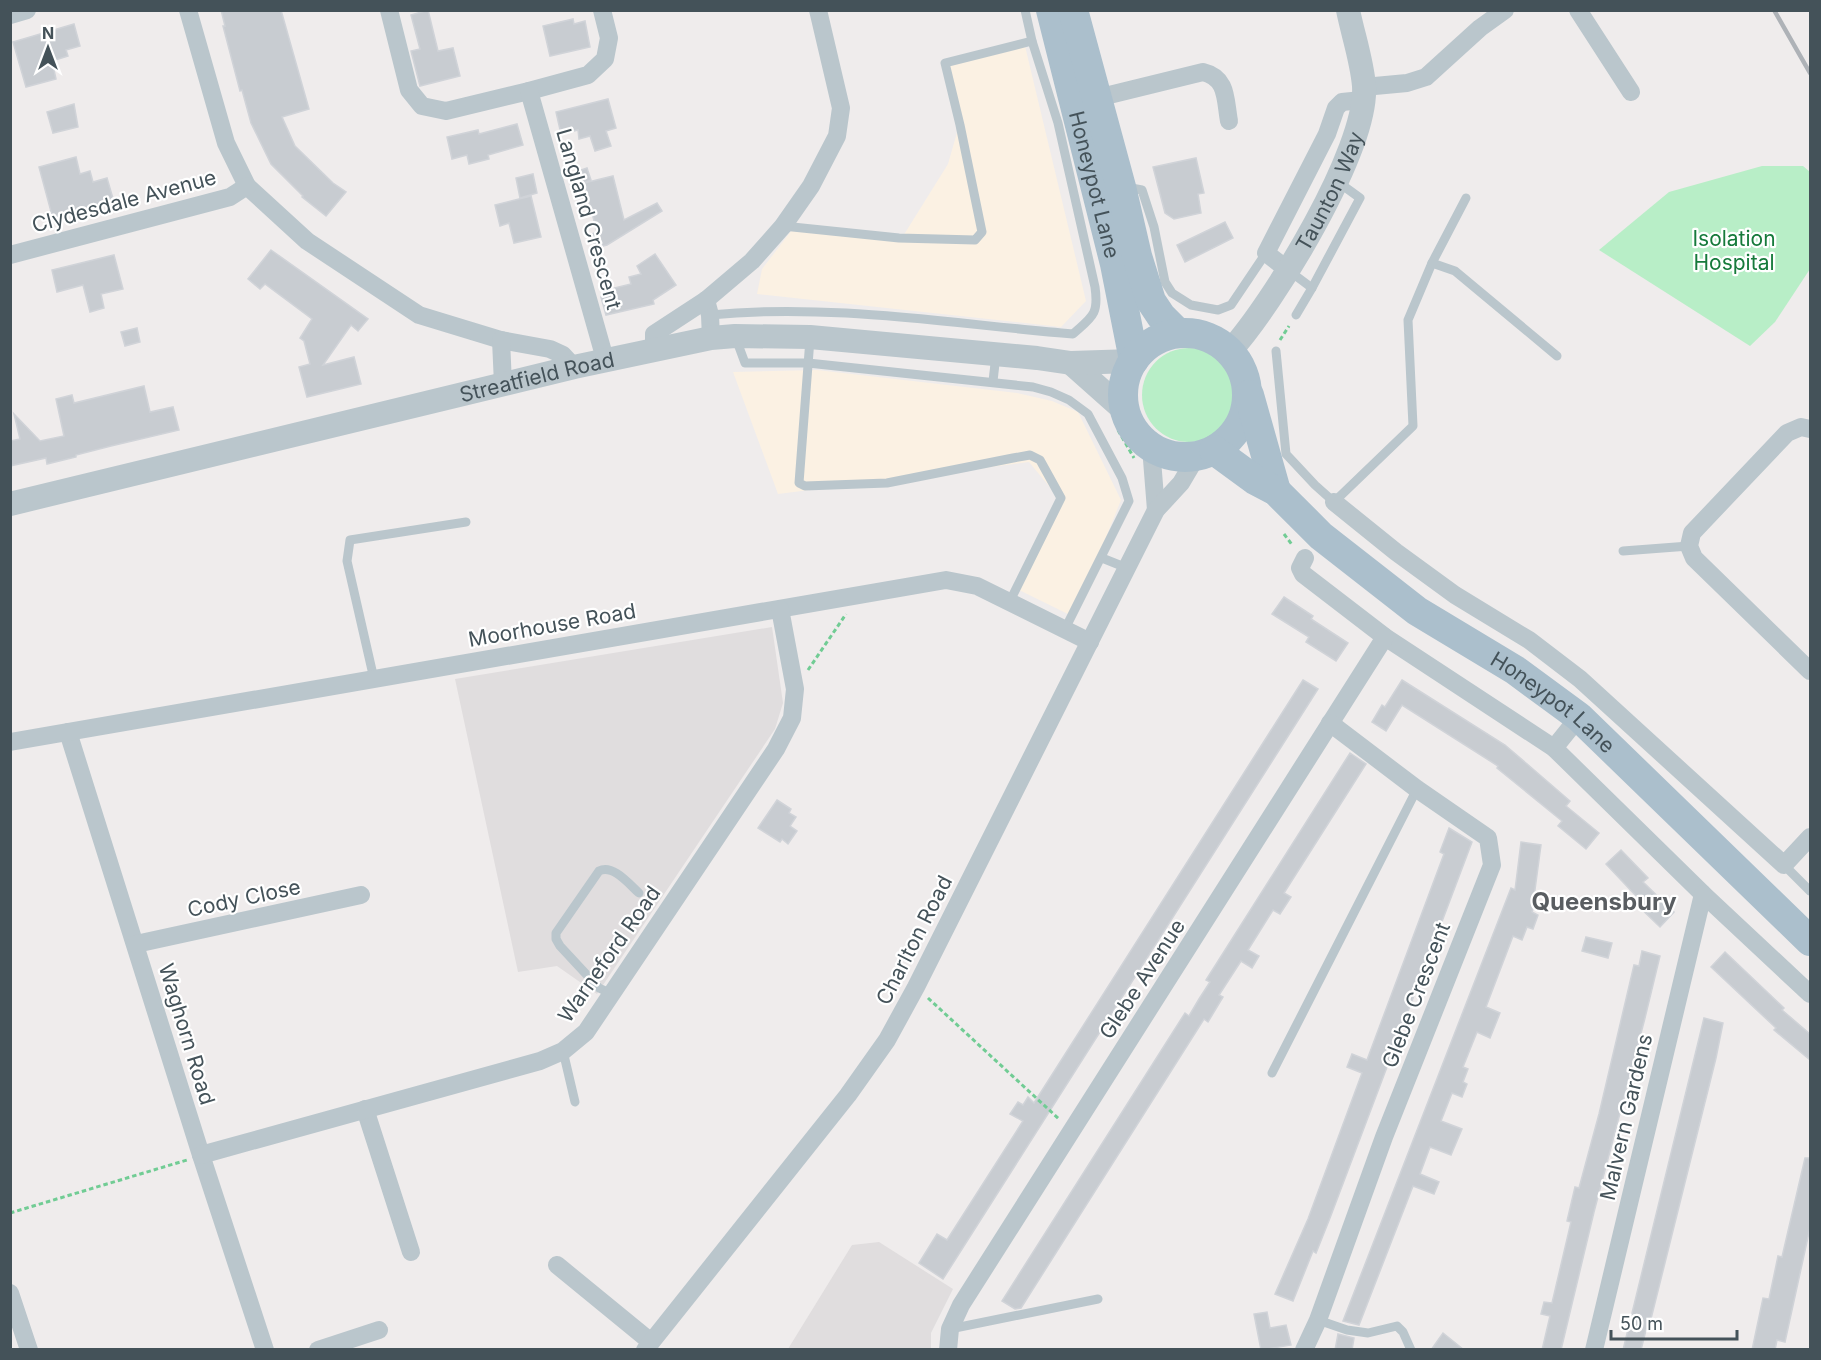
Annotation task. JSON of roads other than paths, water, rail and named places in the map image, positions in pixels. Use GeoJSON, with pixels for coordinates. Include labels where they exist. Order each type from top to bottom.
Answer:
{"type":"FeatureCollection","features":[{"type":"Feature","properties":{"kind":"main road","name":"Honeypot Lane"},"geometry":{"type":"LineString","coordinates":[[1051,10],[1096,241],[1133,360]]}},
{"type":"Feature","properties":{"kind":"main road","name":"Honeypot Lane"},"geometry":{"type":"LineString","coordinates":[[1073,10],[1151,302],[1178,333]]}},
{"type":"Feature","properties":{"kind":"main road"},"geometry":{"type":"LineString","coordinates":[[1178,333],[1199,334],[1218,341],[1230,351],[1244,372],[1248,390],[1247,408],[1240,425],[1231,438],[1205,453],[1181,457],[1165,454],[1151,447],[1135,431],[1125,411],[1123,396],[1124,382],[1133,360],[1146,346],[1161,337],[1178,333]]}},
{"type":"Feature","properties":{"kind":"main road","name":"Honeypot Lane"},"geometry":{"type":"LineString","coordinates":[[1248,390],[1276,491]]}},
{"type":"Feature","properties":{"kind":"main road","name":"Honeypot Lane"},"geometry":{"type":"LineString","coordinates":[[1205,453],[1276,491],[1321,536],[1418,611],[1515,670],[1579,717],[1810,941]]}},
{"type":"Feature","properties":{"kind":"street"},"geometry":{"type":"LineString","coordinates":[[10,15],[27,10]]}},
{"type":"Feature","properties":{"kind":"street"},"geometry":{"type":"LineString","coordinates":[[188,10],[226,143],[247,186],[307,242],[419,315],[501,340],[550,349],[563,355],[574,366]]}},
{"type":"Feature","properties":{"kind":"street"},"geometry":{"type":"LineString","coordinates":[[389,10],[409,90],[422,106],[446,111],[588,75],[605,59],[609,38],[602,10]]}},
{"type":"Feature","properties":{"kind":"street"},"geometry":{"type":"LineString","coordinates":[[654,348],[654,334],[709,318],[752,261],[783,226],[811,186],[837,136],[841,108],[818,10]]}},
{"type":"Feature","properties":{"kind":"street","name":"Taunton Way"},"geometry":{"type":"LineString","coordinates":[[1230,351],[1247,333],[1288,270],[1336,181],[1356,136],[1363,94],[1348,10]]}},
{"type":"Feature","properties":{"kind":"street"},"geometry":{"type":"LineString","coordinates":[[1288,270],[1266,253],[1327,134],[1336,108],[1342,102],[1363,94],[1426,77],[1480,28],[1505,10]]}},
{"type":"Feature","properties":{"kind":"street"},"geometry":{"type":"LineString","coordinates":[[1578,10],[1631,92]]}},
{"type":"Feature","properties":{"kind":"street"},"geometry":{"type":"LineString","coordinates":[[1097,98],[1203,72],[1214,75],[1222,83],[1229,122]]}},
{"type":"Feature","properties":{"kind":"street","name":"Langland Crescent"},"geometry":{"type":"LineString","coordinates":[[529,91],[605,359]]}},
{"type":"Feature","properties":{"kind":"street","name":"Clydesdale Avenue"},"geometry":{"type":"LineString","coordinates":[[10,255],[230,196],[247,186]]}},
{"type":"Feature","properties":{"kind":"street","name":"Streatfield Road"},"geometry":{"type":"LineString","coordinates":[[10,504],[654,348],[709,318],[735,336],[992,344],[1071,363],[1133,360]]}},
{"type":"Feature","properties":{"kind":"street"},"geometry":{"type":"LineString","coordinates":[[501,340],[503,384]]}},
{"type":"Feature","properties":{"kind":"street"},"geometry":{"type":"LineString","coordinates":[[1071,363],[1125,411]]}},
{"type":"Feature","properties":{"kind":"street"},"geometry":{"type":"LineString","coordinates":[[1810,429],[1801,427],[1787,434],[1692,533],[1689,546],[1694,558],[1810,671]]}},
{"type":"Feature","properties":{"kind":"street"},"geometry":{"type":"LineString","coordinates":[[1151,447],[1156,510]]}},
{"type":"Feature","properties":{"kind":"street","name":"Charlton Road"},"geometry":{"type":"LineString","coordinates":[[648,1346],[848,1095],[887,1040],[916,987],[1156,510],[1205,453]]}},
{"type":"Feature","properties":{"kind":"street"},"geometry":{"type":"LineString","coordinates":[[1334,502],[1396,552],[1470,604],[1529,640],[1580,679],[1784,865],[1810,837]]}},
{"type":"Feature","properties":{"kind":"street","name":"Honeypot Lane"},"geometry":{"type":"LineString","coordinates":[[1305,558],[1300,568],[1303,574],[1385,637],[1554,748],[1703,894],[1810,994]]}},
{"type":"Feature","properties":{"kind":"street","name":"Moorhouse Road"},"geometry":{"type":"LineString","coordinates":[[10,742],[946,580],[977,586],[1090,642]]}},
{"type":"Feature","properties":{"kind":"street"},"geometry":{"type":"LineString","coordinates":[[1453,632],[1470,604]]}},
{"type":"Feature","properties":{"kind":"street","name":"Warneford Road"},"geometry":{"type":"LineString","coordinates":[[201,1155],[540,1061],[563,1051],[586,1032],[776,749],[792,718],[795,689],[780,609]]}},
{"type":"Feature","properties":{"kind":"street","name":"Glebe Avenue"},"geometry":{"type":"LineString","coordinates":[[948,1350],[950,1329],[961,1305],[1385,637]]}},
{"type":"Feature","properties":{"kind":"street"},"geometry":{"type":"LineString","coordinates":[[1554,748],[1579,717]]}},
{"type":"Feature","properties":{"kind":"street","name":"Glebe Crescent"},"geometry":{"type":"LineString","coordinates":[[1304,1350],[1318,1320],[1384,1137],[1491,866],[1488,838],[1417,789],[1330,723]]}},
{"type":"Feature","properties":{"kind":"street","name":"Waghorn Road"},"geometry":{"type":"LineString","coordinates":[[69,732],[201,1155],[265,1350]]}},
{"type":"Feature","properties":{"kind":"street"},"geometry":{"type":"LineString","coordinates":[[1665,799],[1687,776]]}},
{"type":"Feature","properties":{"kind":"street","name":"Malvern Gardens"},"geometry":{"type":"LineString","coordinates":[[1594,1350],[1703,894]]}},
{"type":"Feature","properties":{"kind":"street","name":"Cody Close"},"geometry":{"type":"LineString","coordinates":[[136,944],[361,895]]}},
{"type":"Feature","properties":{"kind":"street"},"geometry":{"type":"LineString","coordinates":[[365,1109],[411,1252]]}},
{"type":"Feature","properties":{"kind":"street"},"geometry":{"type":"LineString","coordinates":[[557,1265],[648,1346]]}},
{"type":"Feature","properties":{"kind":"street"},"geometry":{"type":"LineString","coordinates":[[10,1293],[29,1350]]}},
{"type":"Feature","properties":{"kind":"street"},"geometry":{"type":"LineString","coordinates":[[318,1350],[379,1330]]}},
{"type":"Feature","properties":{"kind":"lane"},"geometry":{"type":"LineString","coordinates":[[709,318],[806,311],[896,317],[992,344],[1073,334],[1092,318],[1098,305],[1096,241],[1032,41],[1025,10]]}},
{"type":"Feature","properties":{"kind":"lane"},"geometry":{"type":"LineString","coordinates":[[783,226],[899,238],[975,240],[982,232],[945,63],[1032,41]]}},
{"type":"Feature","properties":{"kind":"lane"},"geometry":{"type":"LineString","coordinates":[[1296,315],[1360,198],[1336,181]]}},
{"type":"Feature","properties":{"kind":"lane"},"geometry":{"type":"LineString","coordinates":[[1121,187],[1143,190],[1154,227],[1165,282],[1172,293],[1191,305],[1218,310],[1231,305],[1266,253]]}},
{"type":"Feature","properties":{"kind":"lane"},"geometry":{"type":"LineString","coordinates":[[1276,351],[1286,454],[1334,502],[1413,426],[1408,320],[1432,263],[1466,198]]}},
{"type":"Feature","properties":{"kind":"lane"},"geometry":{"type":"LineString","coordinates":[[1432,263],[1455,271],[1557,356]]}},
{"type":"Feature","properties":{"kind":"lane"},"geometry":{"type":"LineString","coordinates":[[1288,270],[1312,288]]}},
{"type":"Feature","properties":{"kind":"lane"},"geometry":{"type":"LineString","coordinates":[[735,336],[745,363],[808,363],[993,381],[1051,392],[1069,400],[1088,414],[1122,478],[1129,501],[1065,629]]}},
{"type":"Feature","properties":{"kind":"lane"},"geometry":{"type":"LineString","coordinates":[[810,337],[799,483],[805,486],[887,483],[1021,456],[1030,455],[1040,460],[1061,498],[1010,602]]}},
{"type":"Feature","properties":{"kind":"lane"},"geometry":{"type":"LineString","coordinates":[[992,344],[993,381]]}},
{"type":"Feature","properties":{"kind":"lane"},"geometry":{"type":"LineString","coordinates":[[374,679],[347,561],[350,540],[466,522]]}},
{"type":"Feature","properties":{"kind":"lane"},"geometry":{"type":"LineString","coordinates":[[1623,551],[1689,546]]}},
{"type":"Feature","properties":{"kind":"lane"},"geometry":{"type":"LineString","coordinates":[[1102,558],[1127,568]]}},
{"type":"Feature","properties":{"kind":"lane"},"geometry":{"type":"LineString","coordinates":[[1272,1073],[1417,789]]}},
{"type":"Feature","properties":{"kind":"lane"},"geometry":{"type":"LineString","coordinates":[[1784,865],[1810,891]]}},
{"type":"Feature","properties":{"kind":"lane"},"geometry":{"type":"LineString","coordinates":[[612,994],[599,988],[560,946],[556,933],[599,871],[605,868],[612,870],[639,893]]}},
{"type":"Feature","properties":{"kind":"lane"},"geometry":{"type":"LineString","coordinates":[[563,1051],[575,1102]]}},
{"type":"Feature","properties":{"kind":"lane"},"geometry":{"type":"LineString","coordinates":[[950,1329],[1098,1299]]}},
{"type":"Feature","properties":{"kind":"lane"},"geometry":{"type":"LineString","coordinates":[[1318,1320],[1347,1330],[1368,1333],[1397,1326],[1403,1332],[1411,1350]]}},
{"type":"Feature","properties":{"kind":"railway"},"geometry":{"type":"LineString","coordinates":[[1774,10],[1810,73]]}},
{"type":"Feature","properties":{"kind":"district","name":"Queensbury"},"geometry":{"type":"Point","coordinates":[1604,901]}},
{"type":"Feature","properties":{"kind":"park label","name":"Isolation Hospital"},"geometry":{"type":"Point","coordinates":[1734,250]}}]}
